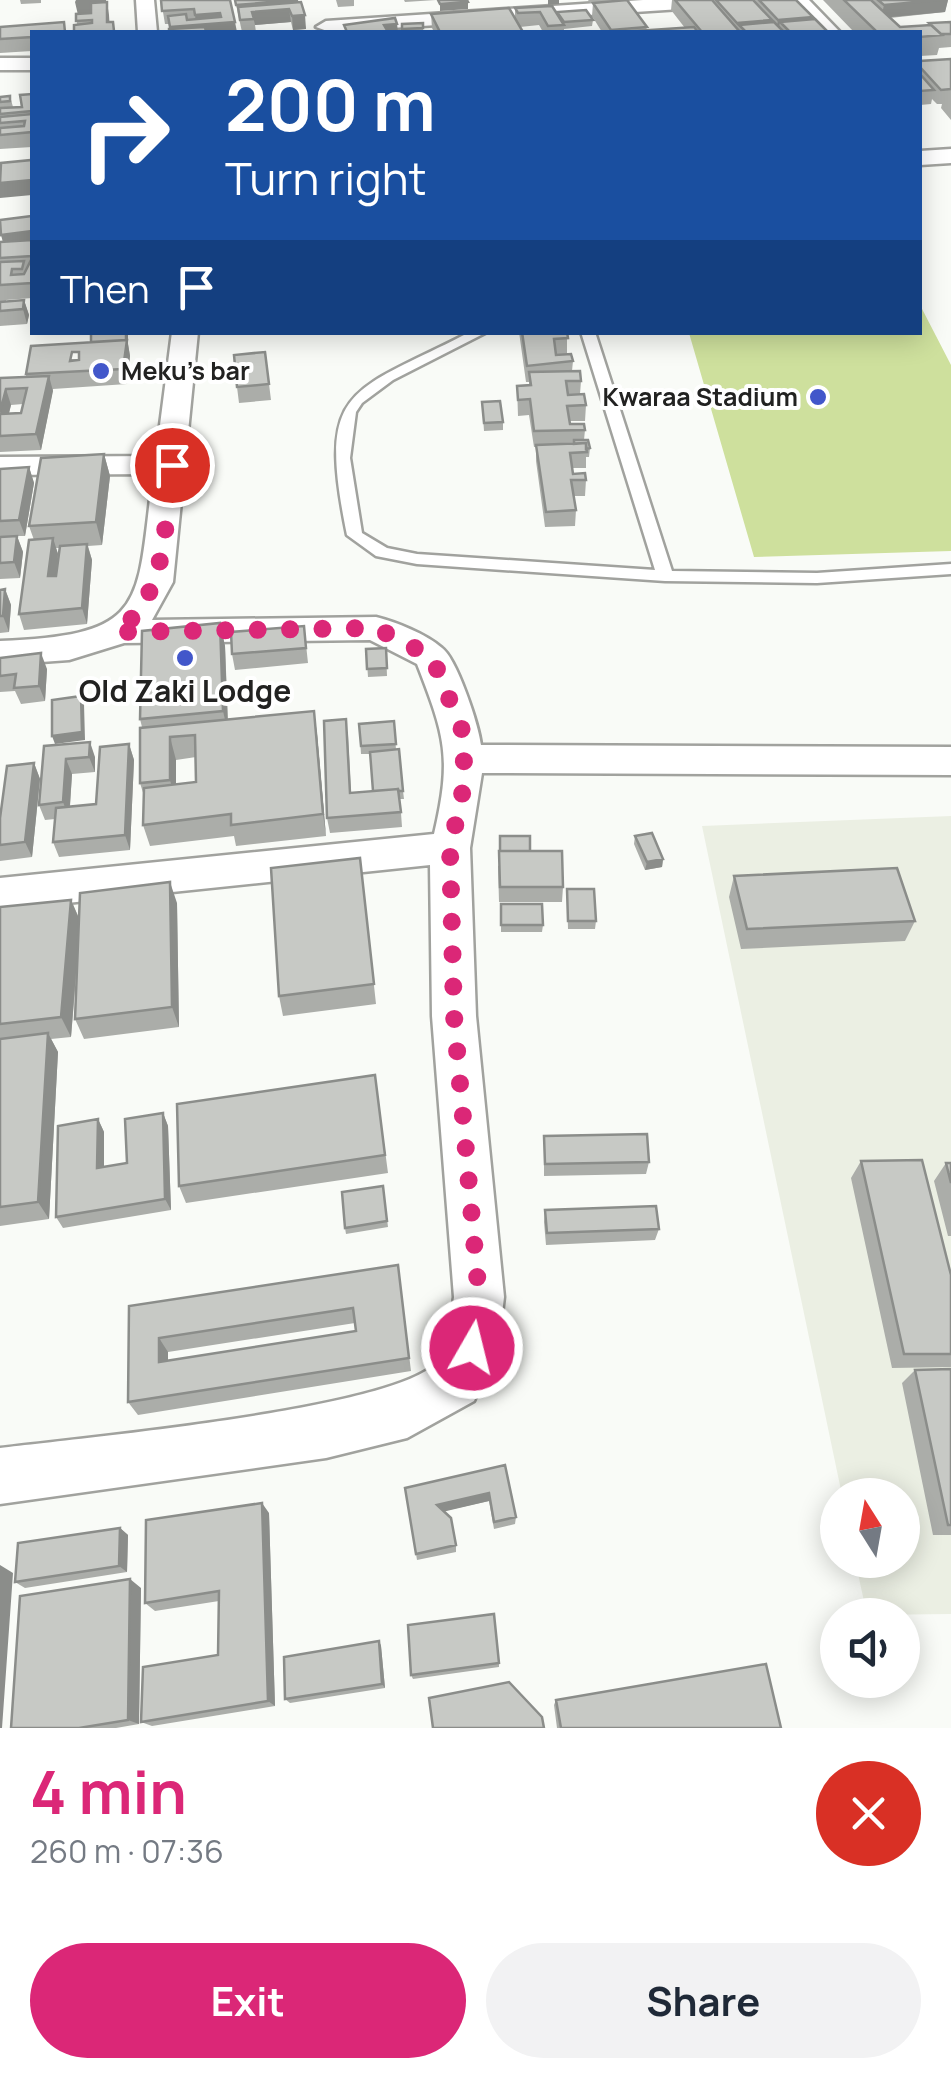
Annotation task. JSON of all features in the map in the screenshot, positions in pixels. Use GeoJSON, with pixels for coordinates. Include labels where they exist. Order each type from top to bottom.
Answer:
{"type":"FeatureCollection","features":[{"type":"Feature","properties":{"kind":"street"},"geometry":{"type":"LineString","coordinates":[[144,0],[148,30]]}},
{"type":"Feature","properties":{"kind":"street"},"geometry":{"type":"LineString","coordinates":[[325,25],[493,7],[728,0]]}},
{"type":"Feature","properties":{"kind":"street"},"geometry":{"type":"LineString","coordinates":[[798,0],[828,30]]}},
{"type":"Feature","properties":{"kind":"street"},"geometry":{"type":"LineString","coordinates":[[0,64],[30,64]]}},
{"type":"Feature","properties":{"kind":"street"},"geometry":{"type":"LineString","coordinates":[[922,158],[951,156]]}},
{"type":"Feature","properties":{"kind":"street"},"geometry":{"type":"LineString","coordinates":[[0,653],[94,642],[116,632],[140,611],[156,582],[185,335]]}},
{"type":"Feature","properties":{"kind":"street"},"geometry":{"type":"LineString","coordinates":[[0,466],[172,465]]}},
{"type":"Feature","properties":{"kind":"street"},"geometry":{"type":"LineString","coordinates":[[0,1476],[326,1431],[407,1412],[455,1382],[472,1348],[479,1297],[454,1016],[450,848],[462,796],[464,759],[462,730],[432,657],[376,628],[116,632]]}},
{"type":"Feature","properties":{"kind":"street"},"geometry":{"type":"LineString","coordinates":[[464,759],[951,762]]}},
{"type":"Feature","properties":{"kind":"street"},"geometry":{"type":"LineString","coordinates":[[0,894],[450,848]]}},
{"type":"Feature","properties":{"kind":"lane"},"geometry":{"type":"LineString","coordinates":[[475,335],[392,377],[367,392],[350,409],[344,438],[344,478],[355,535],[382,552],[418,559],[665,576],[818,578],[951,568]]}},
{"type":"Feature","properties":{"kind":"lane"},"geometry":{"type":"LineString","coordinates":[[589,335],[665,576]]}},
{"type":"Feature","properties":{"kind":"shaded area"},"geometry":{"type":"Polygon","coordinates":[[[951,816],[951,1614],[920,1614],[920,1598],[863,1598],[859,1578],[920,1578],[920,1478],[838,1478],[702,826],[951,816]]]}},
{"type":"Feature","properties":{"kind":"green space"},"geometry":{"type":"Polygon","coordinates":[[[922,309],[951,365],[951,551],[754,557],[690,335],[922,335],[922,309]]]}},
{"type":"Feature","properties":{"kind":"building"},"geometry":{"type":"Polygon","coordinates":[[[161,0],[230,0],[235,22],[170,27],[168,16],[186,14],[187,20],[221,17],[220,13],[195,15],[194,9],[162,11],[161,0]]]}},
{"type":"Feature","properties":{"kind":"building"},"geometry":{"type":"Polygon","coordinates":[[[235,0],[298,0],[236,5],[235,0]]]}},
{"type":"Feature","properties":{"kind":"building"},"geometry":{"type":"Polygon","coordinates":[[[438,0],[467,0],[468,2],[440,4],[438,0]]]}},
{"type":"Feature","properties":{"kind":"building"},"geometry":{"type":"Polygon","coordinates":[[[627,0],[647,27],[611,30],[593,3],[627,0]]]}},
{"type":"Feature","properties":{"kind":"building"},"geometry":{"type":"Polygon","coordinates":[[[675,0],[712,0],[738,30],[700,30],[675,0]]]}},
{"type":"Feature","properties":{"kind":"building"},"geometry":{"type":"Polygon","coordinates":[[[716,0],[753,0],[772,20],[737,23],[716,0]]]}},
{"type":"Feature","properties":{"kind":"building"},"geometry":{"type":"Polygon","coordinates":[[[759,0],[796,0],[813,17],[778,20],[759,0]]]}},
{"type":"Feature","properties":{"kind":"building"},"geometry":{"type":"Polygon","coordinates":[[[844,0],[871,0],[900,27],[931,25],[942,35],[922,37],[922,30],[875,30],[844,0]]]}},
{"type":"Feature","properties":{"kind":"building"},"geometry":{"type":"Polygon","coordinates":[[[878,0],[940,0],[884,5],[878,0]]]}},
{"type":"Feature","properties":{"kind":"building"},"geometry":{"type":"Polygon","coordinates":[[[107,2],[107,22],[113,22],[114,30],[74,30],[74,25],[92,23],[76,21],[76,14],[91,13],[91,3],[107,2]]]}},
{"type":"Feature","properties":{"kind":"building"},"geometry":{"type":"Polygon","coordinates":[[[301,2],[305,15],[292,16],[289,9],[252,12],[254,19],[240,20],[238,7],[301,2]]]}},
{"type":"Feature","properties":{"kind":"building"},"geometry":{"type":"Polygon","coordinates":[[[552,6],[564,25],[548,26],[540,12],[518,13],[515,8],[552,6]]]}},
{"type":"Feature","properties":{"kind":"building"},"geometry":{"type":"Polygon","coordinates":[[[509,8],[522,30],[439,30],[431,14],[509,8]]]}},
{"type":"Feature","properties":{"kind":"building"},"geometry":{"type":"Polygon","coordinates":[[[586,10],[593,20],[564,22],[557,12],[586,10]]]}},
{"type":"Feature","properties":{"kind":"building"},"geometry":{"type":"Polygon","coordinates":[[[395,18],[397,24],[384,25],[387,30],[346,30],[344,25],[395,18]]]}},
{"type":"Feature","properties":{"kind":"building"},"geometry":{"type":"Polygon","coordinates":[[[815,19],[826,30],[788,30],[780,22],[815,19]]]}},
{"type":"Feature","properties":{"kind":"building"},"geometry":{"type":"Polygon","coordinates":[[[64,22],[65,30],[30,30],[30,37],[0,39],[0,27],[64,22]]]}},
{"type":"Feature","properties":{"kind":"building"},"geometry":{"type":"Polygon","coordinates":[[[774,22],[782,30],[744,30],[739,25],[774,22]]]}},
{"type":"Feature","properties":{"kind":"building"},"geometry":{"type":"Polygon","coordinates":[[[951,22],[951,34],[941,34],[929,23],[951,22]]]}},
{"type":"Feature","properties":{"kind":"building"},"geometry":{"type":"Polygon","coordinates":[[[423,23],[423,28],[402,29],[402,24],[423,23]]]}},
{"type":"Feature","properties":{"kind":"building"},"geometry":{"type":"Polygon","coordinates":[[[205,27],[206,30],[169,30],[205,27]]]}},
{"type":"Feature","properties":{"kind":"building"},"geometry":{"type":"Polygon","coordinates":[[[694,27],[696,30],[650,30],[694,27]]]}},
{"type":"Feature","properties":{"kind":"building"},"geometry":{"type":"Polygon","coordinates":[[[951,59],[951,89],[941,90],[922,69],[922,61],[951,59]]]}},
{"type":"Feature","properties":{"kind":"building"},"geometry":{"type":"Polygon","coordinates":[[[922,76],[934,90],[922,91],[922,76]]]}},
{"type":"Feature","properties":{"kind":"building"},"geometry":{"type":"Polygon","coordinates":[[[30,94],[30,111],[0,114],[0,108],[22,107],[20,95],[30,94]]]}},
{"type":"Feature","properties":{"kind":"building"},"geometry":{"type":"Polygon","coordinates":[[[30,114],[30,132],[0,135],[0,128],[24,126],[25,121],[0,123],[0,117],[30,114]]]}},
{"type":"Feature","properties":{"kind":"building"},"geometry":{"type":"Polygon","coordinates":[[[30,160],[30,180],[0,183],[1,163],[30,160]]]}},
{"type":"Feature","properties":{"kind":"building"},"geometry":{"type":"Polygon","coordinates":[[[30,216],[30,231],[1,235],[0,220],[30,216]]]}},
{"type":"Feature","properties":{"kind":"building"},"geometry":{"type":"Polygon","coordinates":[[[30,240],[30,256],[0,258],[0,242],[30,240]]]}},
{"type":"Feature","properties":{"kind":"building"},"geometry":{"type":"Polygon","coordinates":[[[24,261],[22,269],[12,269],[11,275],[24,274],[30,262],[30,283],[0,285],[0,262],[24,261]]]}},
{"type":"Feature","properties":{"kind":"building"},"geometry":{"type":"Polygon","coordinates":[[[24,300],[23,309],[0,311],[0,302],[24,300]]]}},
{"type":"Feature","properties":{"kind":"building"},"geometry":{"type":"Polygon","coordinates":[[[91,335],[126,335],[126,340],[91,342],[91,335]]]}},
{"type":"Feature","properties":{"kind":"building"},"geometry":{"type":"Polygon","coordinates":[[[522,335],[568,335],[568,338],[554,339],[556,355],[571,354],[573,361],[527,366],[522,335]]]}},
{"type":"Feature","properties":{"kind":"building"},"geometry":{"type":"Polygon","coordinates":[[[127,340],[123,369],[26,374],[31,346],[127,340]],[[72,352],[70,361],[79,360],[79,352],[72,352]]]}},
{"type":"Feature","properties":{"kind":"building"},"geometry":{"type":"Polygon","coordinates":[[[265,352],[269,384],[237,387],[234,355],[265,352]]]}},
{"type":"Feature","properties":{"kind":"building"},"geometry":{"type":"Polygon","coordinates":[[[580,371],[581,381],[566,381],[568,395],[584,394],[586,405],[567,406],[570,424],[584,424],[585,430],[534,431],[530,399],[518,400],[517,386],[531,385],[529,372],[580,371]]]}},
{"type":"Feature","properties":{"kind":"building"},"geometry":{"type":"Polygon","coordinates":[[[49,376],[36,434],[0,436],[0,414],[21,413],[27,388],[6,389],[0,412],[0,378],[49,376]]]}},
{"type":"Feature","properties":{"kind":"building"},"geometry":{"type":"Polygon","coordinates":[[[500,401],[503,422],[484,423],[482,402],[500,401]]]}},
{"type":"Feature","properties":{"kind":"building"},"geometry":{"type":"Polygon","coordinates":[[[574,440],[588,440],[590,448],[586,449],[586,443],[574,444],[574,440]]]}},
{"type":"Feature","properties":{"kind":"building"},"geometry":{"type":"Polygon","coordinates":[[[586,443],[587,452],[570,453],[573,474],[585,473],[586,480],[571,480],[576,510],[546,512],[536,445],[586,443]]]}},
{"type":"Feature","properties":{"kind":"building"},"geometry":{"type":"Polygon","coordinates":[[[104,454],[96,522],[29,526],[41,458],[104,454]]]}},
{"type":"Feature","properties":{"kind":"building"},"geometry":{"type":"Polygon","coordinates":[[[29,467],[19,520],[0,521],[0,469],[29,467]]]}},
{"type":"Feature","properties":{"kind":"building"},"geometry":{"type":"Polygon","coordinates":[[[17,536],[14,562],[0,563],[0,537],[17,536]]]}},
{"type":"Feature","properties":{"kind":"building"},"geometry":{"type":"Polygon","coordinates":[[[53,538],[48,576],[56,576],[60,546],[87,544],[82,608],[19,614],[29,540],[53,538]]]}},
{"type":"Feature","properties":{"kind":"building"},"geometry":{"type":"Polygon","coordinates":[[[5,589],[3,616],[0,616],[0,590],[5,589]]]}},
{"type":"Feature","properties":{"kind":"building"},"geometry":{"type":"Polygon","coordinates":[[[220,623],[223,711],[140,719],[142,631],[220,623]]]}},
{"type":"Feature","properties":{"kind":"building"},"geometry":{"type":"Polygon","coordinates":[[[304,626],[306,648],[232,654],[231,632],[304,626]]]}},
{"type":"Feature","properties":{"kind":"building"},"geometry":{"type":"Polygon","coordinates":[[[386,648],[387,668],[367,669],[366,649],[386,648]]]}},
{"type":"Feature","properties":{"kind":"building"},"geometry":{"type":"Polygon","coordinates":[[[41,653],[39,686],[14,688],[16,674],[0,676],[0,658],[41,653]]]}},
{"type":"Feature","properties":{"kind":"building"},"geometry":{"type":"Polygon","coordinates":[[[81,696],[82,732],[52,736],[52,700],[81,696]]]}},
{"type":"Feature","properties":{"kind":"building"},"geometry":{"type":"Polygon","coordinates":[[[314,711],[323,814],[231,825],[231,814],[143,825],[144,788],[196,782],[195,735],[170,737],[170,780],[140,783],[140,728],[314,711]]]}},
{"type":"Feature","properties":{"kind":"building"},"geometry":{"type":"Polygon","coordinates":[[[346,719],[350,793],[398,789],[401,812],[327,818],[324,721],[346,719]]]}},
{"type":"Feature","properties":{"kind":"building"},"geometry":{"type":"Polygon","coordinates":[[[394,721],[396,744],[361,746],[359,724],[394,721]]]}},
{"type":"Feature","properties":{"kind":"building"},"geometry":{"type":"Polygon","coordinates":[[[90,742],[89,757],[66,759],[63,802],[39,805],[44,746],[90,742]]]}},
{"type":"Feature","properties":{"kind":"building"},"geometry":{"type":"Polygon","coordinates":[[[129,744],[125,835],[53,842],[56,808],[96,804],[100,747],[129,744]]]}},
{"type":"Feature","properties":{"kind":"building"},"geometry":{"type":"Polygon","coordinates":[[[399,749],[403,791],[373,791],[370,752],[399,749]]]}},
{"type":"Feature","properties":{"kind":"building"},"geometry":{"type":"Polygon","coordinates":[[[34,763],[25,842],[0,845],[7,766],[34,763]]]}},
{"type":"Feature","properties":{"kind":"building"},"geometry":{"type":"Polygon","coordinates":[[[652,833],[663,859],[647,862],[635,836],[652,833]]]}},
{"type":"Feature","properties":{"kind":"building"},"geometry":{"type":"Polygon","coordinates":[[[500,836],[530,836],[530,851],[500,851],[500,836]]]}},
{"type":"Feature","properties":{"kind":"building"},"geometry":{"type":"Polygon","coordinates":[[[499,851],[562,851],[563,887],[500,887],[499,851]]]}},
{"type":"Feature","properties":{"kind":"building"},"geometry":{"type":"Polygon","coordinates":[[[360,858],[374,984],[279,996],[271,868],[360,858]]]}},
{"type":"Feature","properties":{"kind":"building"},"geometry":{"type":"Polygon","coordinates":[[[897,868],[915,921],[747,929],[734,876],[897,868]]]}},
{"type":"Feature","properties":{"kind":"building"},"geometry":{"type":"Polygon","coordinates":[[[170,882],[172,1007],[75,1019],[80,893],[170,882]]]}},
{"type":"Feature","properties":{"kind":"building"},"geometry":{"type":"Polygon","coordinates":[[[567,889],[594,889],[596,921],[568,921],[567,889]]]}},
{"type":"Feature","properties":{"kind":"building"},"geometry":{"type":"Polygon","coordinates":[[[71,900],[61,1017],[0,1024],[0,907],[71,900]]]}},
{"type":"Feature","properties":{"kind":"building"},"geometry":{"type":"Polygon","coordinates":[[[501,904],[542,904],[543,925],[501,925],[501,904]]]}},
{"type":"Feature","properties":{"kind":"building"},"geometry":{"type":"Polygon","coordinates":[[[48,1033],[38,1202],[0,1207],[0,1039],[48,1033]]]}},
{"type":"Feature","properties":{"kind":"building"},"geometry":{"type":"Polygon","coordinates":[[[375,1075],[385,1155],[179,1186],[177,1104],[375,1075]]]}},
{"type":"Feature","properties":{"kind":"building"},"geometry":{"type":"Polygon","coordinates":[[[163,1113],[165,1199],[56,1217],[58,1126],[98,1119],[97,1168],[127,1163],[125,1119],[163,1113]]]}},
{"type":"Feature","properties":{"kind":"building"},"geometry":{"type":"Polygon","coordinates":[[[647,1134],[649,1162],[545,1164],[544,1136],[647,1134]]]}},
{"type":"Feature","properties":{"kind":"building"},"geometry":{"type":"Polygon","coordinates":[[[922,1160],[951,1275],[951,1354],[904,1354],[861,1161],[922,1160]]]}},
{"type":"Feature","properties":{"kind":"building"},"geometry":{"type":"Polygon","coordinates":[[[383,1186],[387,1221],[345,1228],[342,1192],[383,1186]]]}},
{"type":"Feature","properties":{"kind":"building"},"geometry":{"type":"Polygon","coordinates":[[[656,1206],[659,1229],[547,1233],[545,1210],[656,1206]]]}},
{"type":"Feature","properties":{"kind":"building"},"geometry":{"type":"Polygon","coordinates":[[[398,1265],[409,1358],[128,1402],[129,1306],[398,1265]],[[353,1308],[159,1338],[159,1362],[356,1331],[353,1308]]]}},
{"type":"Feature","properties":{"kind":"building"},"geometry":{"type":"Polygon","coordinates":[[[951,1369],[951,1525],[948,1525],[915,1370],[951,1369]]]}},
{"type":"Feature","properties":{"kind":"building"},"geometry":{"type":"Polygon","coordinates":[[[505,1465],[516,1517],[494,1522],[489,1493],[437,1505],[451,1518],[456,1545],[416,1554],[405,1488],[505,1465]]]}},
{"type":"Feature","properties":{"kind":"building"},"geometry":{"type":"Polygon","coordinates":[[[262,1503],[268,1701],[141,1722],[143,1667],[218,1655],[219,1591],[145,1603],[146,1520],[262,1503]]]}},
{"type":"Feature","properties":{"kind":"building"},"geometry":{"type":"Polygon","coordinates":[[[120,1528],[119,1566],[15,1582],[18,1543],[120,1528]]]}},
{"type":"Feature","properties":{"kind":"building"},"geometry":{"type":"Polygon","coordinates":[[[130,1579],[128,1720],[79,1728],[11,1728],[20,1596],[130,1579]]]}},
{"type":"Feature","properties":{"kind":"building"},"geometry":{"type":"Polygon","coordinates":[[[494,1614],[499,1663],[411,1675],[408,1625],[494,1614]]]}},
{"type":"Feature","properties":{"kind":"building"},"geometry":{"type":"Polygon","coordinates":[[[379,1641],[382,1684],[285,1699],[284,1657],[379,1641]]]}},
{"type":"Feature","properties":{"kind":"building"},"geometry":{"type":"Polygon","coordinates":[[[766,1664],[781,1728],[561,1728],[556,1700],[766,1664]]]}},
{"type":"Feature","properties":{"kind":"building"},"geometry":{"type":"Polygon","coordinates":[[[509,1682],[542,1717],[544,1728],[433,1728],[429,1698],[509,1682]]]}},
{"type":"Feature","properties":{"kind":"place","name":"Meku's bar"},"geometry":{"type":"Point","coordinates":[101,371]}},
{"type":"Feature","properties":{"kind":"place","name":"Kwaraa Stadium"},"geometry":{"type":"Point","coordinates":[818,397]}},
{"type":"Feature","properties":{"kind":"place","name":"Old Zaki Lodge"},"geometry":{"type":"Point","coordinates":[185,658]}},
{"type":"Feature","properties":{"kind":"route"},"geometry":{"type":"LineString","coordinates":[[172,465],[156,582],[140,611],[116,632],[376,628],[432,657],[462,730],[462,796],[450,848],[454,1016],[479,1297],[472,1348]]}}]}
